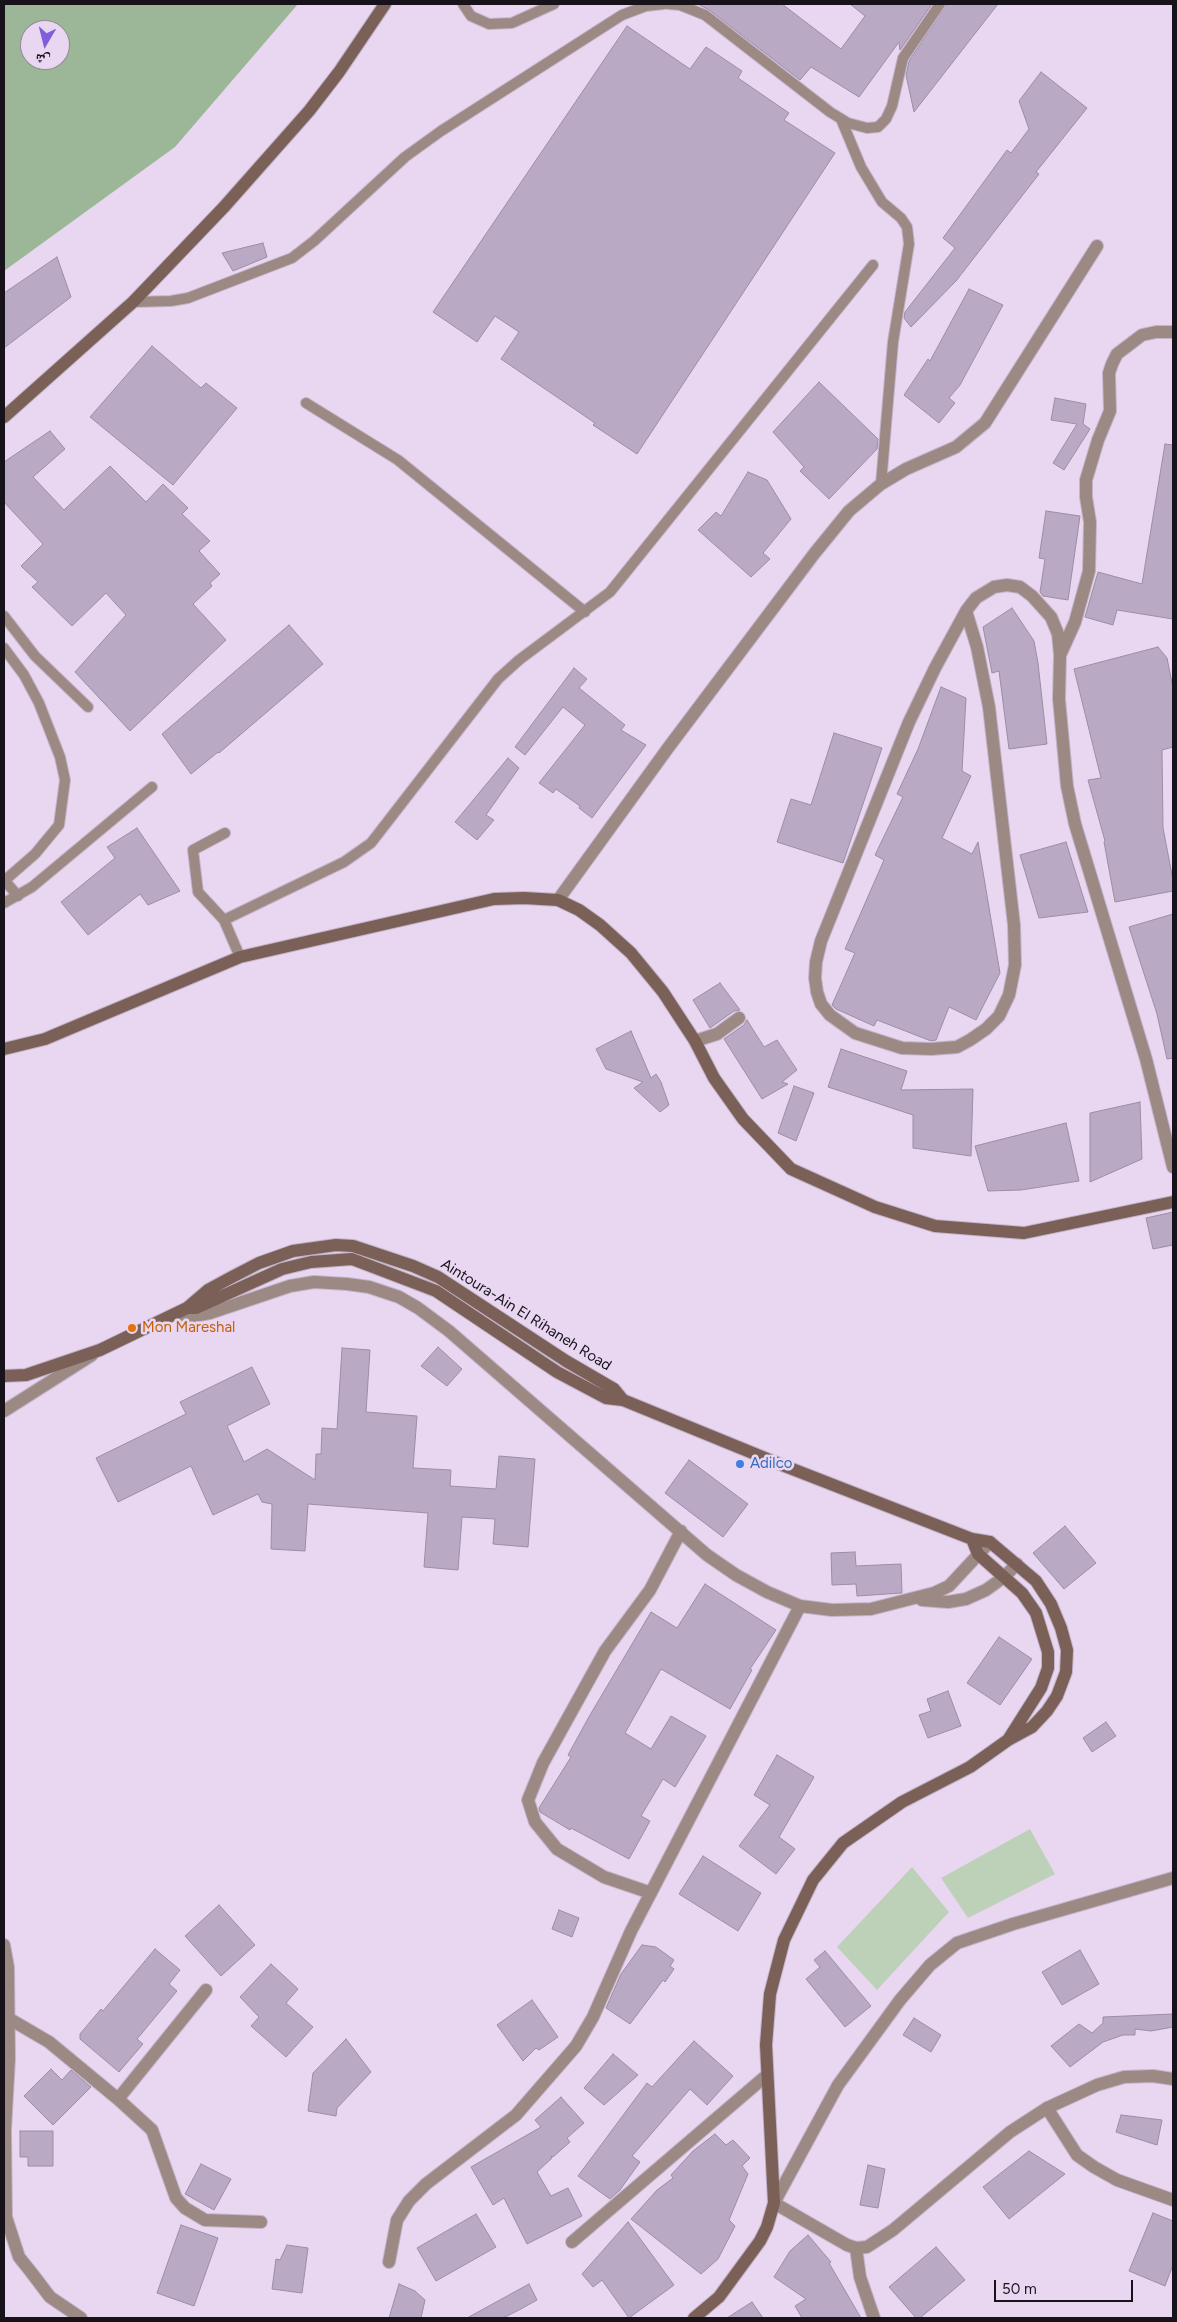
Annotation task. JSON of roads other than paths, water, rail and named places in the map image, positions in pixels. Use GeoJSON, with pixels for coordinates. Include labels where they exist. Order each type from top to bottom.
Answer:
{"type":"FeatureCollection","features":[{"type":"Feature","properties":{"kind":"main road"},"geometry":{"type":"LineString","coordinates":[[4,418],[133,302],[224,207],[309,111],[340,72],[385,4]]}},
{"type":"Feature","properties":{"kind":"main road"},"geometry":{"type":"LineString","coordinates":[[4,1050],[45,1039],[240,958],[494,899],[558,900],[579,910],[600,925],[632,953],[662,992],[695,1041],[714,1078],[743,1119],[791,1169],[875,1208],[935,1226],[1024,1233],[1173,1202]]}},
{"type":"Feature","properties":{"kind":"main road"},"geometry":{"type":"LineString","coordinates":[[352,1259],[353,1246]]}},
{"type":"Feature","properties":{"kind":"main road","name":"Aintoura-Ain El Rihaneh Road"},"geometry":{"type":"LineString","coordinates":[[182,1311],[208,1290],[259,1263],[293,1250],[353,1246],[438,1277],[551,1351],[614,1389],[623,1400]]}},
{"type":"Feature","properties":{"kind":"main road","name":"Aintoura-Ain El Rihaneh Road"},"geometry":{"type":"LineString","coordinates":[[4,1376],[26,1375],[100,1350],[182,1311],[196,1308],[282,1269],[311,1262],[352,1259],[436,1291],[557,1372],[606,1398],[623,1400],[782,1465],[972,1539],[990,1542],[1036,1582],[1052,1604],[1061,1628],[1066,1650],[1066,1672],[1057,1696],[1047,1711],[1032,1727],[1008,1740],[970,1767],[902,1802],[843,1844],[813,1880],[784,1940],[770,1994],[766,2045],[774,2202],[767,2227],[760,2241],[719,2297],[694,2318]]}},
{"type":"Feature","properties":{"kind":"main road","name":"Aintoura-Ain El Rihaneh Road"},"geometry":{"type":"LineString","coordinates":[[972,1539],[978,1554],[1022,1593],[1036,1613],[1048,1652],[1048,1668],[1041,1688],[1008,1740]]}},
{"type":"Feature","properties":{"kind":"street"},"geometry":{"type":"LineString","coordinates":[[558,900],[668,748],[814,554],[849,511],[881,484],[906,469],[956,447],[985,423],[1097,246]]}},
{"type":"Feature","properties":{"kind":"street"},"geometry":{"type":"LineString","coordinates":[[1060,655],[1075,622],[1089,571],[1090,522],[1086,496],[1086,480],[1098,440],[1110,411],[1109,373],[1112,364],[1122,350],[1142,335],[1156,332],[1173,332]]}},
{"type":"Feature","properties":{"kind":"street"},"geometry":{"type":"LineString","coordinates":[[966,612],[977,647],[989,707],[1014,925],[1015,965],[1009,996],[999,1016],[986,1029],[957,1047],[932,1049],[902,1048],[855,1033],[830,1015],[821,1004],[817,992],[816,962],[821,941],[909,722],[935,668],[966,612],[976,598],[985,591],[1007,585],[1020,587],[1032,596],[1051,617],[1058,634],[1061,742],[1073,815],[1146,1059],[1173,1167]]}},
{"type":"Feature","properties":{"kind":"street"},"geometry":{"type":"LineString","coordinates":[[695,1041],[717,1034],[739,1018]]}},
{"type":"Feature","properties":{"kind":"street"},"geometry":{"type":"LineString","coordinates":[[182,1311],[194,1316],[210,1313],[290,1286],[314,1282],[370,1287],[399,1297],[418,1308],[449,1331],[707,1555],[736,1575],[767,1592],[800,1606],[832,1610],[871,1609],[934,1593],[949,1586],[990,1542]]}},
{"type":"Feature","properties":{"kind":"street"},"geometry":{"type":"LineString","coordinates":[[4,1411],[100,1350]]}},
{"type":"Feature","properties":{"kind":"street"},"geometry":{"type":"LineString","coordinates":[[651,1893],[604,1877],[558,1849],[535,1822],[528,1800],[543,1763],[605,1651],[650,1590],[681,1531]]}},
{"type":"Feature","properties":{"kind":"street"},"geometry":{"type":"LineString","coordinates":[[909,1599],[948,1602],[966,1599],[986,1590],[1004,1577],[1017,1564]]}},
{"type":"Feature","properties":{"kind":"street"},"geometry":{"type":"LineString","coordinates":[[389,2262],[397,2220],[409,2201],[426,2184],[516,2115],[576,2046],[593,2017],[631,1930],[800,1606]]}},
{"type":"Feature","properties":{"kind":"street"},"geometry":{"type":"LineString","coordinates":[[1173,1878],[1014,1924],[957,1943],[930,1965],[900,2000],[838,2085],[774,2202],[818,2229],[856,2248],[867,2247],[878,2241],[1010,2132],[1046,2108],[1097,2085],[1124,2077],[1152,2076],[1173,2079]]}},
{"type":"Feature","properties":{"kind":"street"},"geometry":{"type":"LineString","coordinates":[[4,1945],[8,1967],[5,2218],[20,2257],[50,2297],[81,2318]]}},
{"type":"Feature","properties":{"kind":"street"},"geometry":{"type":"LineString","coordinates":[[118,2099],[206,1990]]}},
{"type":"Feature","properties":{"kind":"street"},"geometry":{"type":"LineString","coordinates":[[8,2018],[48,2042],[118,2099],[152,2130],[176,2198],[185,2208],[205,2220],[261,2222]]}},
{"type":"Feature","properties":{"kind":"street"},"geometry":{"type":"LineString","coordinates":[[572,2242],[767,2075]]}},
{"type":"Feature","properties":{"kind":"street"},"geometry":{"type":"LineString","coordinates":[[1046,2108],[1077,2155],[1088,2163],[1117,2180],[1173,2200]]}},
{"type":"Feature","properties":{"kind":"street"},"geometry":{"type":"LineString","coordinates":[[856,2248],[860,2276],[874,2318]]}},
{"type":"Feature","properties":{"kind":"lane"},"geometry":{"type":"LineString","coordinates":[[463,4],[472,16],[489,24],[512,23],[554,4]]}},
{"type":"Feature","properties":{"kind":"lane"},"geometry":{"type":"LineString","coordinates":[[133,302],[171,301],[188,298],[292,258],[314,241],[406,157],[441,131],[622,15],[646,6],[664,4]]}},
{"type":"Feature","properties":{"kind":"lane"},"geometry":{"type":"LineString","coordinates":[[668,4],[680,5],[704,15],[841,120],[867,128],[884,123],[892,106],[903,58],[911,43],[940,4]]}},
{"type":"Feature","properties":{"kind":"lane"},"geometry":{"type":"LineString","coordinates":[[841,120],[861,167],[882,202],[901,218],[906,227],[909,244],[893,342],[881,484]]}},
{"type":"Feature","properties":{"kind":"lane"},"geometry":{"type":"LineString","coordinates":[[224,920],[344,862],[371,843],[498,678],[524,656],[586,612],[610,592],[873,265]]}},
{"type":"Feature","properties":{"kind":"lane"},"geometry":{"type":"LineString","coordinates":[[306,403],[398,460],[586,612]]}},
{"type":"Feature","properties":{"kind":"lane"},"geometry":{"type":"LineString","coordinates":[[4,616],[35,656],[88,707]]}},
{"type":"Feature","properties":{"kind":"lane"},"geometry":{"type":"LineString","coordinates":[[4,648],[24,675],[39,703],[60,757],[65,780],[59,825],[35,854],[4,881],[18,896]]}},
{"type":"Feature","properties":{"kind":"lane"},"geometry":{"type":"LineString","coordinates":[[4,903],[18,896],[152,787]]}},
{"type":"Feature","properties":{"kind":"lane"},"geometry":{"type":"LineString","coordinates":[[225,833],[194,850],[198,892],[224,920],[240,958]]}},
{"type":"Feature","properties":{"kind":"place","name":"Mon Mareshal"},"geometry":{"type":"Point","coordinates":[132,1328]}},
{"type":"Feature","properties":{"kind":"place","name":"Adilco"},"geometry":{"type":"Point","coordinates":[740,1464]}}]}
